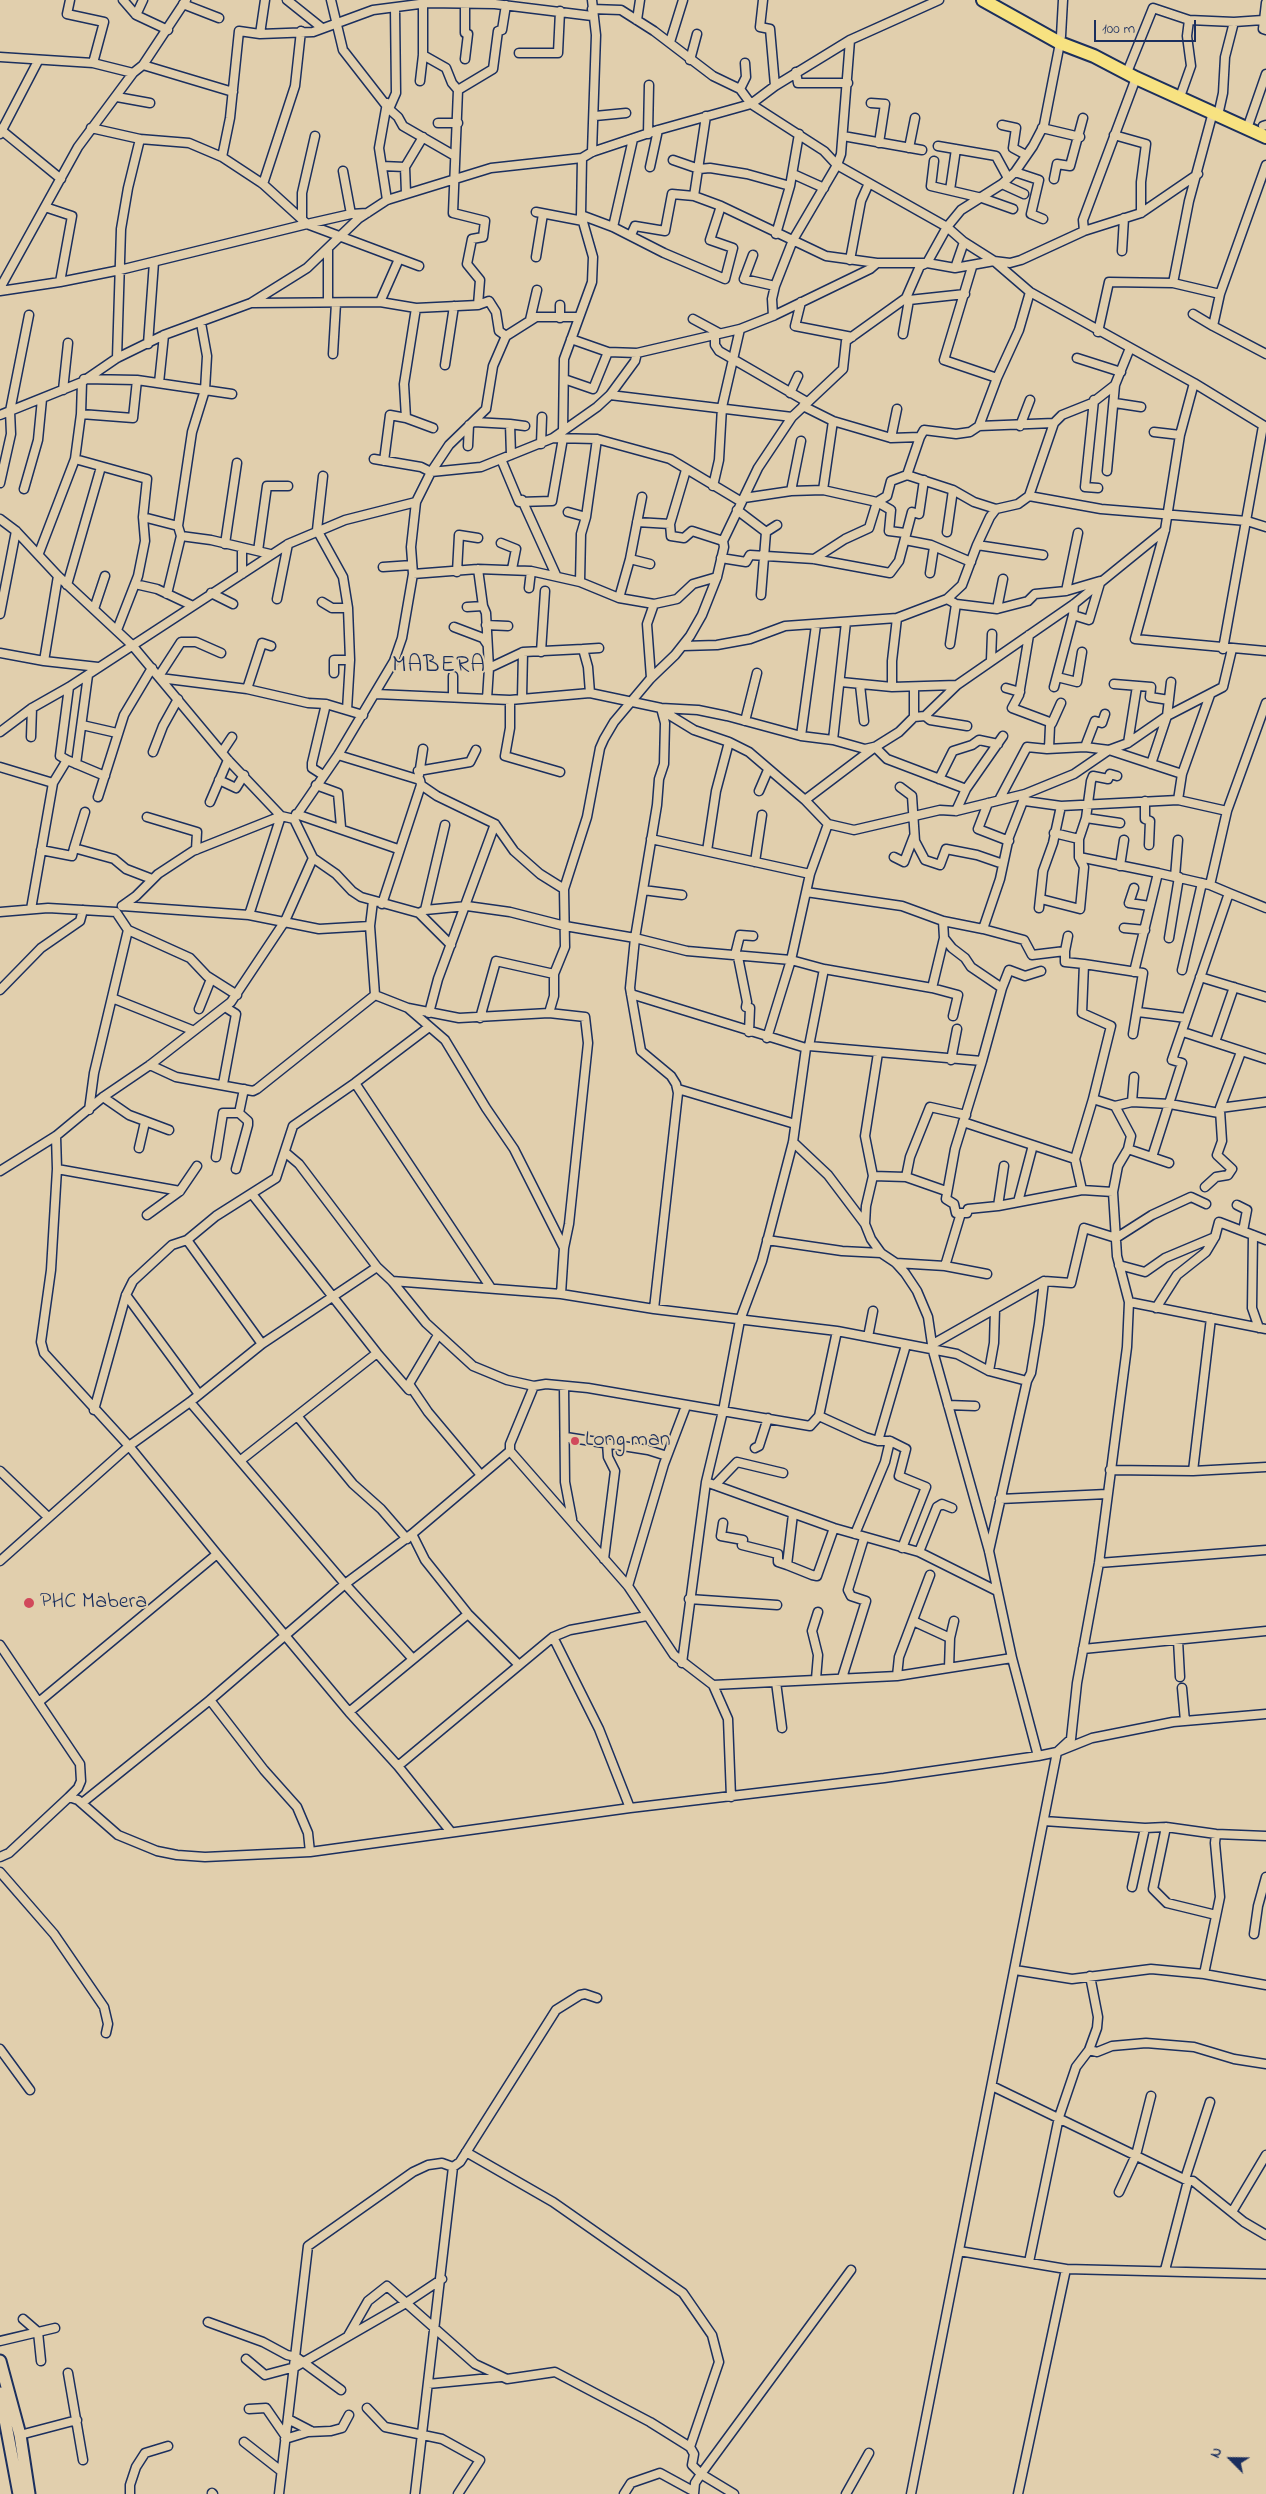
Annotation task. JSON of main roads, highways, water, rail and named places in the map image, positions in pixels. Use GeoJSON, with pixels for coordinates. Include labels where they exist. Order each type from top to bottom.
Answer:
{"type":"FeatureCollection","features":[{"type":"Feature","properties":{"kind":"main road"},"geometry":{"type":"LineString","coordinates":[[983,0],[1180,97],[1265,129]]}},
{"type":"Feature","properties":{"kind":"main road"},"geometry":{"type":"LineString","coordinates":[[996,0],[1060,39]]}},
{"type":"Feature","properties":{"kind":"main road"},"geometry":{"type":"LineString","coordinates":[[1132,74],[1216,112],[1226,112],[1265,129]]}},
{"type":"Feature","properties":{"kind":"main road"},"geometry":{"type":"LineString","coordinates":[[0,2361],[20,2436],[29,2494]]}},
{"type":"Feature","properties":{"kind":"main road"},"geometry":{"type":"LineString","coordinates":[[0,2393],[19,2494]]}},
{"type":"Feature","properties":{"kind":"place","name":"Long man"},"geometry":{"type":"Point","coordinates":[575,1441]}},
{"type":"Feature","properties":{"kind":"place","name":"PHC Mabera"},"geometry":{"type":"Point","coordinates":[29,1603]}},
{"type":"Feature","properties":{"kind":"district","name":"MABERA"},"geometry":{"type":"Point","coordinates":[439,667]}}]}
